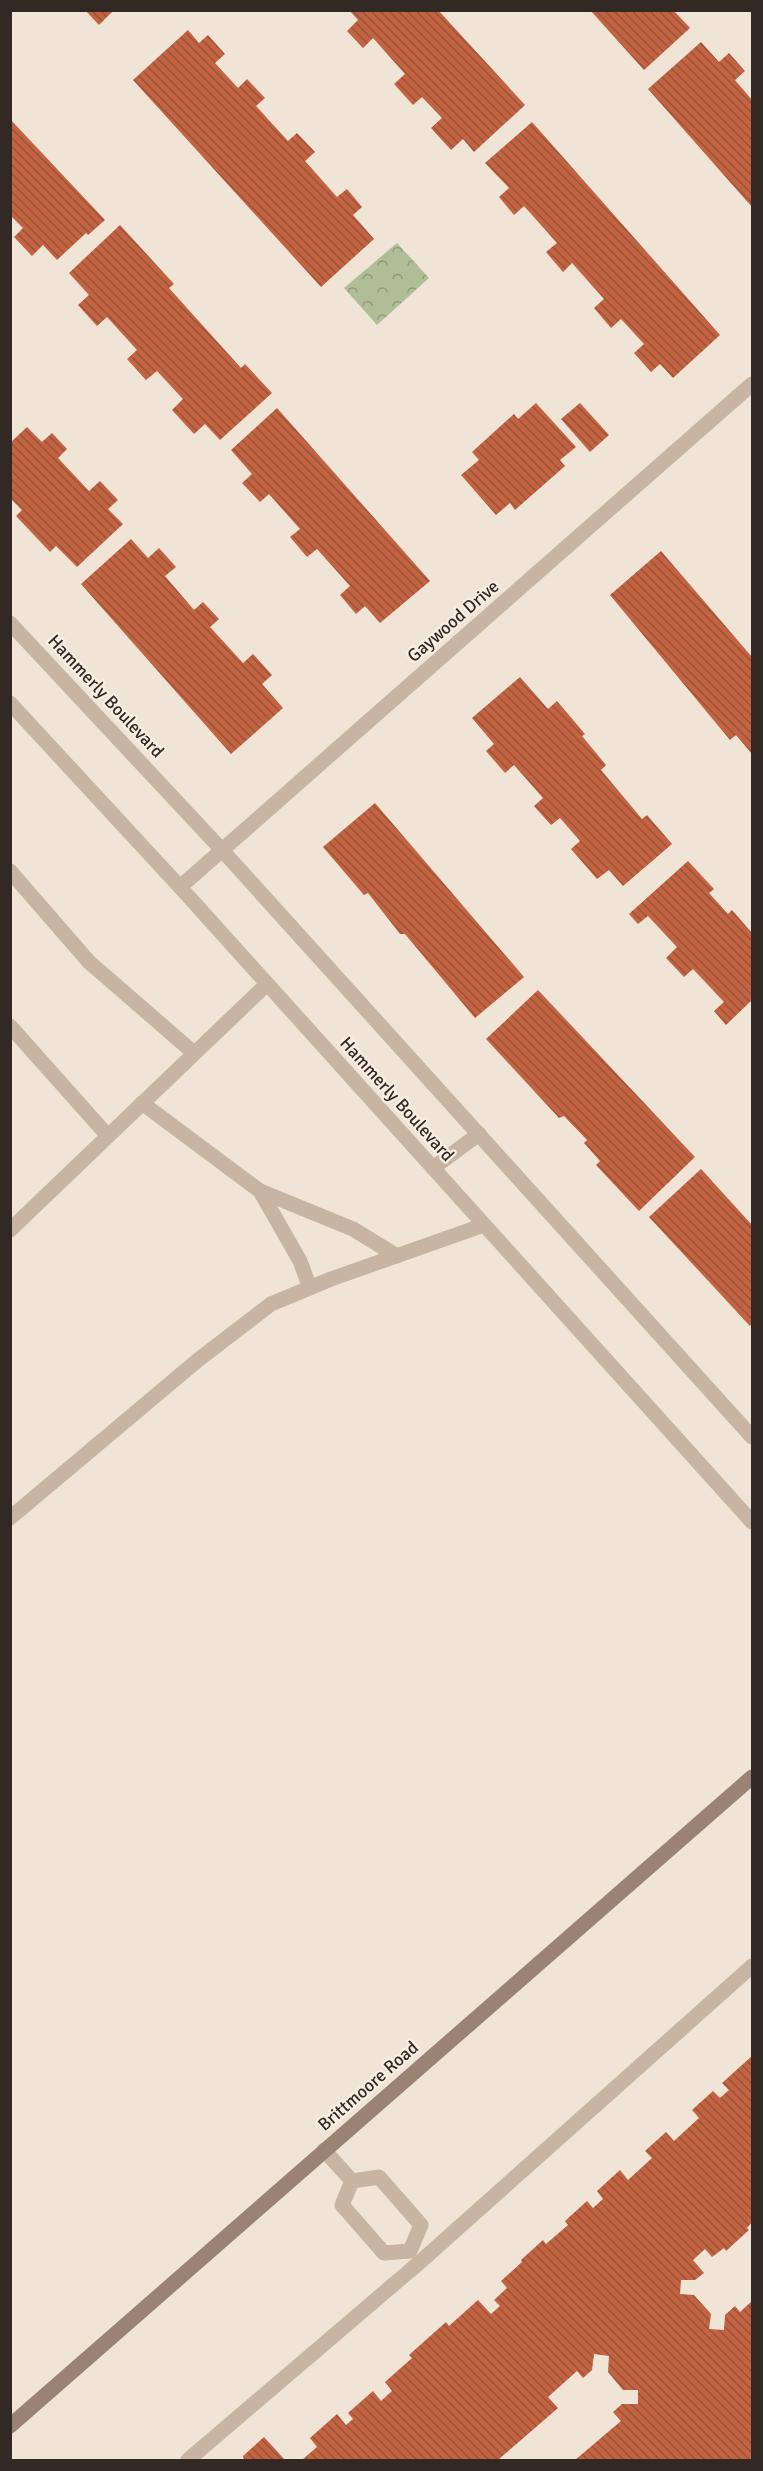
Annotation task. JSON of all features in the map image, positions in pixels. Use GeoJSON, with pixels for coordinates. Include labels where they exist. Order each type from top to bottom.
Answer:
{"type":"FeatureCollection","features":[{"type":"Feature","properties":{"kind":"main road","name":"Brittmoore Road"},"geometry":{"type":"LineString","coordinates":[[10,2426],[753,1777]]}},
{"type":"Feature","properties":{"kind":"street","name":"Gaywood Drive"},"geometry":{"type":"LineString","coordinates":[[180,887],[753,384]]}},
{"type":"Feature","properties":{"kind":"street","name":"Hammerly Boulevard"},"geometry":{"type":"LineString","coordinates":[[10,622],[222,850],[753,1437]]}},
{"type":"Feature","properties":{"kind":"street","name":"Hammerly Boulevard"},"geometry":{"type":"LineString","coordinates":[[10,703],[180,887],[753,1522]]}},
{"type":"Feature","properties":{"kind":"street"},"geometry":{"type":"LineString","coordinates":[[10,870],[89,962],[194,1053]]}},
{"type":"Feature","properties":{"kind":"street"},"geometry":{"type":"LineString","coordinates":[[10,1230],[267,984]]}},
{"type":"Feature","properties":{"kind":"street"},"geometry":{"type":"LineString","coordinates":[[10,1026],[108,1136]]}},
{"type":"Feature","properties":{"kind":"street"},"geometry":{"type":"LineString","coordinates":[[142,1103],[260,1191],[353,1229],[397,1256]]}},
{"type":"Feature","properties":{"kind":"street"},"geometry":{"type":"LineString","coordinates":[[433,1168],[479,1134]]}},
{"type":"Feature","properties":{"kind":"street"},"geometry":{"type":"LineString","coordinates":[[260,1191],[300,1261],[310,1288]]}},
{"type":"Feature","properties":{"kind":"street"},"geometry":{"type":"LineString","coordinates":[[10,1518],[207,1353],[271,1304],[484,1225]]}},
{"type":"Feature","properties":{"kind":"street"},"geometry":{"type":"LineString","coordinates":[[188,2460],[415,2257],[753,1965]]}},
{"type":"Feature","properties":{"kind":"street"},"geometry":{"type":"LineString","coordinates":[[324,2150],[352,2181]]}},
{"type":"Feature","properties":{"kind":"street"},"geometry":{"type":"LineString","coordinates":[[352,2181],[379,2177],[421,2224],[415,2257]]}},
{"type":"Feature","properties":{"kind":"street"},"geometry":{"type":"LineString","coordinates":[[352,2181],[342,2205],[384,2253],[415,2257]]}},
{"type":"Feature","properties":{"kind":"green space"},"geometry":{"type":"Polygon","coordinates":[[[397,243],[429,278],[377,325],[344,288],[397,243]]]}},
{"type":"Feature","properties":{"kind":"building"},"geometry":{"type":"Polygon","coordinates":[[[85,10],[114,10],[99,25],[85,10]]]}},
{"type":"Feature","properties":{"kind":"building"},"geometry":{"type":"Polygon","coordinates":[[[349,10],[438,10],[525,105],[474,152],[463,139],[451,150],[431,128],[442,118],[422,97],[413,105],[394,84],[405,74],[373,38],[363,48],[347,31],[358,20],[349,10]]]}},
{"type":"Feature","properties":{"kind":"building"},"geometry":{"type":"Polygon","coordinates":[[[590,10],[678,10],[675,12],[690,28],[644,70],[590,10]]]}},
{"type":"Feature","properties":{"kind":"building"},"geometry":{"type":"Polygon","coordinates":[[[188,30],[199,43],[208,35],[225,54],[215,63],[238,88],[247,79],[265,98],[256,106],[288,141],[297,133],[315,152],[305,161],[337,197],[347,189],[362,207],[353,215],[374,239],[321,287],[133,80],[188,30]]]}},
{"type":"Feature","properties":{"kind":"building"},"geometry":{"type":"Polygon","coordinates":[[[701,42],[719,62],[729,53],[745,71],[735,80],[752,100],[752,207],[648,89],[701,42]]]}},
{"type":"Feature","properties":{"kind":"building"},"geometry":{"type":"Polygon","coordinates":[[[10,119],[105,220],[88,235],[86,233],[57,260],[43,245],[32,256],[14,237],[23,228],[10,215],[10,119]]]}},
{"type":"Feature","properties":{"kind":"building"},"geometry":{"type":"Polygon","coordinates":[[[532,122],[720,335],[673,378],[660,364],[651,372],[634,353],[644,344],[621,319],[611,328],[594,308],[604,299],[572,263],[563,272],[546,252],[557,243],[524,206],[514,215],[499,197],[509,188],[485,163],[532,122]]]}},
{"type":"Feature","properties":{"kind":"building"},"geometry":{"type":"Polygon","coordinates":[[[120,225],[174,284],[169,288],[241,368],[245,364],[272,393],[220,440],[205,424],[194,434],[172,410],[183,399],[157,371],[146,380],[127,359],[137,350],[107,317],[97,326],[78,305],[89,295],[69,273],[120,225]]]}},
{"type":"Feature","properties":{"kind":"building"},"geometry":{"type":"Polygon","coordinates":[[[536,403],[576,447],[560,460],[565,466],[515,510],[510,503],[496,515],[461,475],[479,460],[472,452],[514,414],[518,419],[536,403]]]}},
{"type":"Feature","properties":{"kind":"building"},"geometry":{"type":"Polygon","coordinates":[[[580,403],[609,435],[590,452],[561,419],[580,403]]]}},
{"type":"Feature","properties":{"kind":"building"},"geometry":{"type":"Polygon","coordinates":[[[277,408],[430,581],[380,623],[365,606],[356,614],[340,595],[350,586],[317,549],[307,557],[290,537],[300,529],[269,494],[260,502],[242,483],[252,474],[231,450],[277,408]]]}},
{"type":"Feature","properties":{"kind":"building"},"geometry":{"type":"Polygon","coordinates":[[[27,427],[42,442],[52,433],[67,449],[58,458],[89,491],[100,481],[118,500],[108,509],[123,524],[77,567],[56,546],[50,552],[16,516],[22,510],[10,498],[10,443],[27,427]]]}},
{"type":"Feature","properties":{"kind":"building"},"geometry":{"type":"Polygon","coordinates":[[[131,539],[148,558],[159,548],[176,567],[165,576],[194,610],[203,602],[219,619],[210,627],[243,663],[253,654],[272,675],[262,684],[283,708],[231,754],[81,584],[131,539]]]}},
{"type":"Feature","properties":{"kind":"building"},"geometry":{"type":"Polygon","coordinates":[[[661,551],[752,657],[752,754],[736,735],[730,740],[610,595],[661,551]]]}},
{"type":"Feature","properties":{"kind":"building"},"geometry":{"type":"Polygon","coordinates":[[[520,677],[548,709],[557,701],[585,734],[582,736],[606,765],[601,770],[642,819],[647,815],[672,844],[623,886],[609,870],[597,879],[571,849],[580,841],[560,818],[551,825],[534,806],[543,798],[514,765],[505,773],[486,751],[494,744],[472,718],[520,677]]]}},
{"type":"Feature","properties":{"kind":"building"},"geometry":{"type":"Polygon","coordinates":[[[375,803],[524,977],[475,1018],[405,934],[400,934],[368,893],[364,895],[323,847],[375,803]]]}},
{"type":"Feature","properties":{"kind":"building"},"geometry":{"type":"Polygon","coordinates":[[[688,861],[714,889],[709,893],[728,914],[732,910],[752,933],[752,1000],[726,1025],[714,1011],[724,1002],[693,969],[684,977],[666,958],[677,947],[648,916],[638,924],[629,914],[688,861]]]}},
{"type":"Feature","properties":{"kind":"building"},"geometry":{"type":"Polygon","coordinates":[[[538,990],[695,1157],[639,1211],[596,1165],[600,1161],[584,1143],[587,1140],[564,1116],[559,1118],[486,1039],[538,990]]]}},
{"type":"Feature","properties":{"kind":"building"},"geometry":{"type":"Polygon","coordinates":[[[701,1169],[752,1225],[752,1323],[750,1326],[649,1217],[701,1169]]]}},
{"type":"Feature","properties":{"kind":"building"},"geometry":{"type":"Polygon","coordinates":[[[752,2056],[752,2222],[747,2228],[749,2230],[726,2251],[724,2248],[712,2257],[705,2249],[693,2260],[704,2273],[695,2280],[681,2280],[680,2294],[694,2295],[711,2314],[709,2329],[724,2330],[725,2315],[735,2306],[740,2312],[752,2301],[752,2459],[575,2460],[621,2421],[613,2412],[622,2404],[638,2404],[638,2390],[623,2390],[608,2372],[609,2356],[594,2354],[592,2370],[583,2378],[577,2371],[548,2397],[558,2408],[498,2460],[302,2460],[317,2447],[310,2438],[337,2414],[346,2425],[353,2419],[348,2413],[373,2391],[381,2401],[392,2391],[385,2382],[412,2358],[409,2355],[446,2322],[449,2326],[478,2300],[491,2314],[500,2306],[494,2300],[507,2288],[501,2281],[522,2262],[521,2260],[543,2240],[546,2244],[568,2225],[565,2221],[587,2201],[593,2208],[603,2199],[597,2191],[620,2170],[628,2180],[652,2158],[645,2151],[666,2132],[674,2141],[699,2118],[692,2110],[713,2091],[720,2098],[729,2090],[722,2083],[752,2056]]]}},
{"type":"Feature","properties":{"kind":"building"},"geometry":{"type":"Polygon","coordinates":[[[264,2437],[285,2460],[244,2460],[243,2456],[264,2437]]]}}]}
